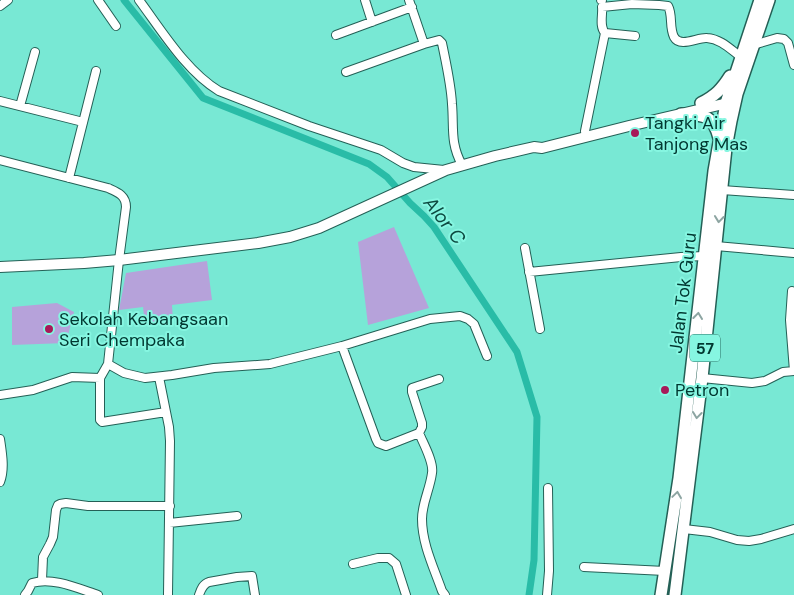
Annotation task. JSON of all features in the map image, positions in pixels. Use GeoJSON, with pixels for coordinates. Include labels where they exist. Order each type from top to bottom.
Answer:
{"type":"FeatureCollection","features":[{"type":"Feature","properties":{"kind":"main road","name":"Jalan Tok Guru"},"geometry":{"type":"LineString","coordinates":[[676,595],[732,99],[736,72],[760,0]]}},
{"type":"Feature","properties":{"kind":"main road","name":"Jalan Tok Guru"},"geometry":{"type":"LineString","coordinates":[[662,595],[679,478],[714,171],[720,140],[732,99],[769,0]]}},
{"type":"Feature","properties":{"kind":"main road"},"geometry":{"type":"LineString","coordinates":[[701,103],[716,95],[730,76],[736,72]]}},
{"type":"Feature","properties":{"kind":"main road"},"geometry":{"type":"LineString","coordinates":[[534,148],[544,142],[701,103],[732,99]]}},
{"type":"Feature","properties":{"kind":"main road"},"geometry":{"type":"LineString","coordinates":[[0,267],[118,260],[258,243],[290,237],[319,228],[426,178],[462,165],[534,148],[542,148],[681,114],[732,99]]}},
{"type":"Feature","properties":{"kind":"main road"},"geometry":{"type":"LineString","coordinates":[[681,114],[699,115],[711,119],[715,124],[720,140]]}},
{"type":"Feature","properties":{"kind":"main road"},"geometry":{"type":"LineString","coordinates":[[668,595],[671,572],[672,527]]}},
{"type":"Feature","properties":{"kind":"street"},"geometry":{"type":"LineString","coordinates":[[0,6],[8,0]]}},
{"type":"Feature","properties":{"kind":"street"},"geometry":{"type":"LineString","coordinates":[[98,0],[116,26]]}},
{"type":"Feature","properties":{"kind":"street"},"geometry":{"type":"LineString","coordinates":[[139,0],[184,60],[209,85],[218,91],[308,126],[382,150],[403,164],[446,170]]}},
{"type":"Feature","properties":{"kind":"street"},"geometry":{"type":"LineString","coordinates":[[365,0],[372,22]]}},
{"type":"Feature","properties":{"kind":"street"},"geometry":{"type":"LineString","coordinates":[[635,36],[606,33],[603,31],[601,27],[602,2],[668,6],[672,30],[677,40],[683,42],[706,38],[715,40],[741,57]]}},
{"type":"Feature","properties":{"kind":"street"},"geometry":{"type":"LineString","coordinates":[[336,35],[372,22],[410,4],[424,44]]}},
{"type":"Feature","properties":{"kind":"street"},"geometry":{"type":"LineString","coordinates":[[585,132],[606,33]]}},
{"type":"Feature","properties":{"kind":"street"},"geometry":{"type":"LineString","coordinates":[[753,45],[777,38],[784,39],[788,44],[794,65]]}},
{"type":"Feature","properties":{"kind":"street"},"geometry":{"type":"LineString","coordinates":[[346,72],[439,40],[442,43],[452,104],[454,146],[462,165]]}},
{"type":"Feature","properties":{"kind":"street"},"geometry":{"type":"LineString","coordinates":[[20,106],[35,52]]}},
{"type":"Feature","properties":{"kind":"street"},"geometry":{"type":"LineString","coordinates":[[69,178],[96,71]]}},
{"type":"Feature","properties":{"kind":"street"},"geometry":{"type":"LineString","coordinates":[[0,101],[83,122]]}},
{"type":"Feature","properties":{"kind":"street"},"geometry":{"type":"LineString","coordinates":[[0,160],[108,188],[120,193],[126,201],[108,364],[100,378],[100,420],[102,422],[166,412]]}},
{"type":"Feature","properties":{"kind":"street"},"geometry":{"type":"LineString","coordinates":[[722,190],[794,195]]}},
{"type":"Feature","properties":{"kind":"street"},"geometry":{"type":"LineString","coordinates":[[716,246],[794,253]]}},
{"type":"Feature","properties":{"kind":"street"},"geometry":{"type":"LineString","coordinates":[[525,248],[540,329]]}},
{"type":"Feature","properties":{"kind":"street"},"geometry":{"type":"LineString","coordinates":[[529,272],[671,257],[704,256]]}},
{"type":"Feature","properties":{"kind":"street"},"geometry":{"type":"LineString","coordinates":[[702,378],[752,383],[765,381],[783,372],[794,370],[790,320],[792,291]]}},
{"type":"Feature","properties":{"kind":"street"},"geometry":{"type":"LineString","coordinates":[[108,364],[124,373],[145,378],[214,368],[270,364],[342,346],[430,319],[460,316],[468,318],[474,324],[487,356]]}},
{"type":"Feature","properties":{"kind":"street"},"geometry":{"type":"LineString","coordinates":[[342,346],[376,439],[378,443],[386,446],[419,433],[422,423],[412,388],[439,379]]}},
{"type":"Feature","properties":{"kind":"street"},"geometry":{"type":"LineString","coordinates":[[0,395],[33,390],[72,377],[100,378]]}},
{"type":"Feature","properties":{"kind":"street"},"geometry":{"type":"LineString","coordinates":[[159,377],[170,441],[168,595]]}},
{"type":"Feature","properties":{"kind":"street"},"geometry":{"type":"LineString","coordinates":[[419,433],[432,467],[423,507],[424,534],[428,551],[445,595]]}},
{"type":"Feature","properties":{"kind":"street"},"geometry":{"type":"LineString","coordinates":[[0,439],[3,461],[2,479],[0,482]]}},
{"type":"Feature","properties":{"kind":"street"},"geometry":{"type":"LineString","coordinates":[[547,595],[549,571],[548,488]]}},
{"type":"Feature","properties":{"kind":"street"},"geometry":{"type":"LineString","coordinates":[[42,580],[43,557],[50,544],[58,505],[66,503],[88,506],[170,506]]}},
{"type":"Feature","properties":{"kind":"street"},"geometry":{"type":"LineString","coordinates":[[169,523],[237,516]]}},
{"type":"Feature","properties":{"kind":"street"},"geometry":{"type":"LineString","coordinates":[[684,529],[710,532],[749,541],[761,540],[794,529]]}},
{"type":"Feature","properties":{"kind":"street"},"geometry":{"type":"LineString","coordinates":[[353,564],[378,558],[389,558],[396,564],[406,595]]}},
{"type":"Feature","properties":{"kind":"street"},"geometry":{"type":"LineString","coordinates":[[584,567],[665,571]]}},
{"type":"Feature","properties":{"kind":"street"},"geometry":{"type":"LineString","coordinates":[[199,595],[205,583],[252,576],[255,595]]}},
{"type":"Feature","properties":{"kind":"street"},"geometry":{"type":"LineString","coordinates":[[25,595],[32,583],[42,580],[71,586],[98,595]]}},
{"type":"Feature","properties":{"kind":"shaded area"},"geometry":{"type":"Polygon","coordinates":[[[394,227],[429,308],[368,325],[358,242],[394,227]]]}},
{"type":"Feature","properties":{"kind":"shaded area"},"geometry":{"type":"Polygon","coordinates":[[[207,261],[212,300],[172,305],[173,321],[145,325],[143,307],[119,310],[126,273],[207,261]]]}},
{"type":"Feature","properties":{"kind":"shaded area"},"geometry":{"type":"Polygon","coordinates":[[[57,303],[74,312],[66,343],[12,345],[12,307],[57,303]]]}},
{"type":"Feature","properties":{"kind":"waterway","name":"Alor C"},"geometry":{"type":"LineString","coordinates":[[124,0],[203,98],[369,164],[387,177],[434,227],[517,352],[537,417],[534,560],[529,595]]}},
{"type":"Feature","properties":{"kind":"place","name":"Tangki Air Tanjong Mas"},"geometry":{"type":"Point","coordinates":[635,133]}},
{"type":"Feature","properties":{"kind":"place","name":"Sekolah Kebangsaan Seri Chempaka"},"geometry":{"type":"Point","coordinates":[49,329]}},
{"type":"Feature","properties":{"kind":"place","name":"Petron"},"geometry":{"type":"Point","coordinates":[665,390]}}]}
